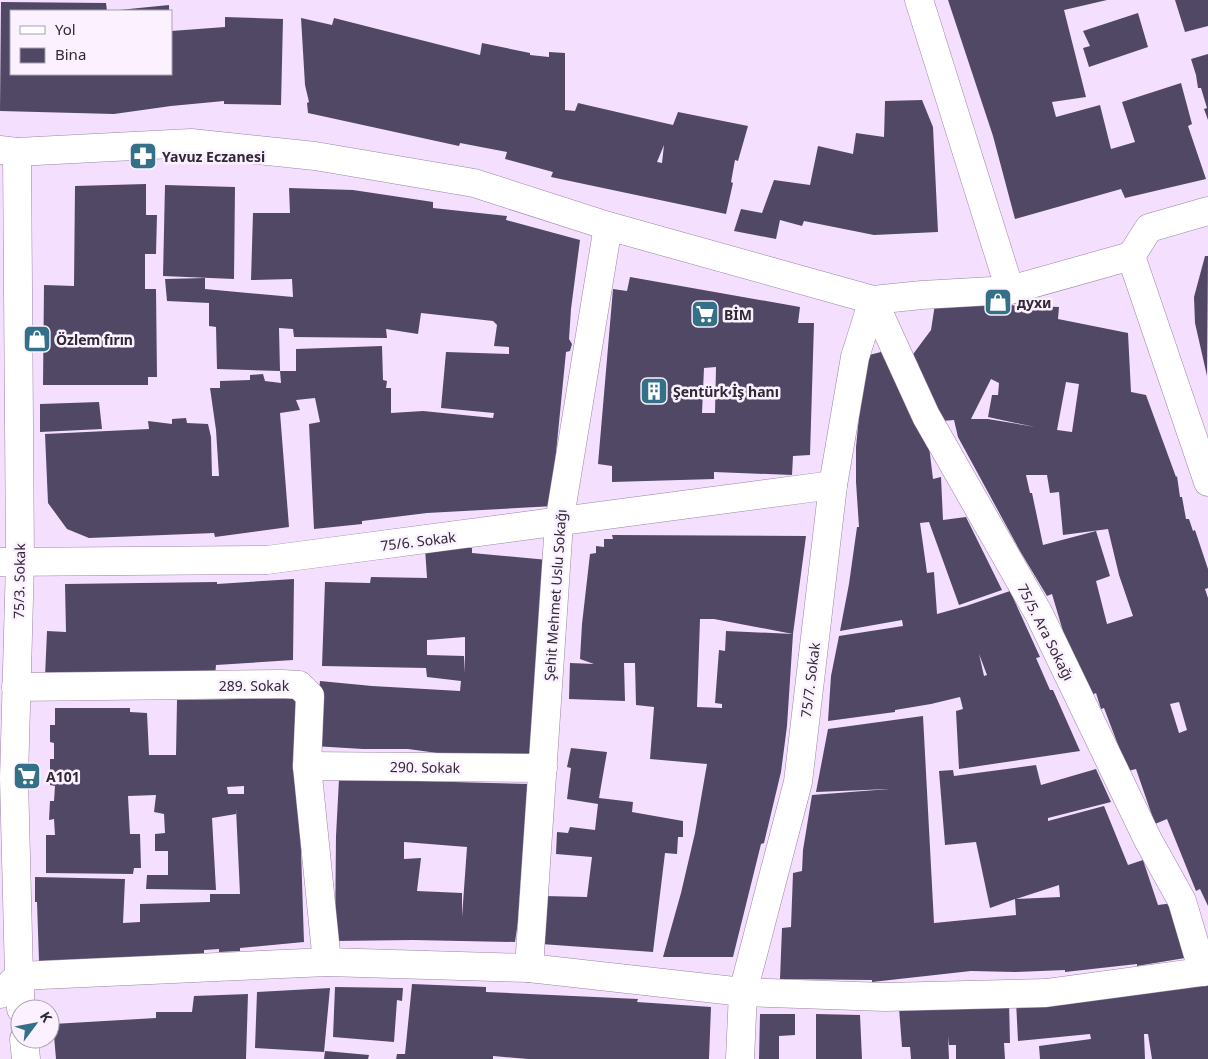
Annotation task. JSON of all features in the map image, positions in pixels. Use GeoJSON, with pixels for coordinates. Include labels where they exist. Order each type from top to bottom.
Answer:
{"type":"FeatureCollection","features":[{"type":"Feature","properties":{"kind":"street"},"geometry":{"type":"LineString","coordinates":[[919,0],[1010,290]]}},
{"type":"Feature","properties":{"kind":"street"},"geometry":{"type":"LineString","coordinates":[[8,151],[191,143],[314,156],[474,183],[608,226],[874,300],[1010,290],[1131,256],[1149,228],[1208,211]]}},
{"type":"Feature","properties":{"kind":"street","name":"75/3. Sokak"},"geometry":{"type":"LineString","coordinates":[[8,151],[10,562],[16,687],[7,778],[6,982],[15,999]]}},
{"type":"Feature","properties":{"kind":"street","name":"Şehit Mehmet Uslu Sokağı"},"geometry":{"type":"LineString","coordinates":[[529,968],[559,522],[608,226]]}},
{"type":"Feature","properties":{"kind":"street"},"geometry":{"type":"LineString","coordinates":[[1131,256],[1208,482]]}},
{"type":"Feature","properties":{"kind":"street","name":"75/7. Sokak"},"geometry":{"type":"LineString","coordinates":[[740,1059],[744,992],[798,782],[833,485],[855,357],[874,300]]}},
{"type":"Feature","properties":{"kind":"street","name":"75/5. Ara Sokağı"},"geometry":{"type":"LineString","coordinates":[[874,300],[926,416],[1038,614],[1148,840],[1182,901],[1206,971]]}},
{"type":"Feature","properties":{"kind":"street","name":"75/6. Sokak"},"geometry":{"type":"LineString","coordinates":[[10,562],[267,560],[833,485]]}},
{"type":"Feature","properties":{"kind":"street","name":"289. Sokak"},"geometry":{"type":"LineString","coordinates":[[16,687],[299,685],[310,696],[307,766],[327,962]]}},
{"type":"Feature","properties":{"kind":"street","name":"290. Sokak"},"geometry":{"type":"LineString","coordinates":[[307,766],[543,768]]}},
{"type":"Feature","properties":{"kind":"street"},"geometry":{"type":"LineString","coordinates":[[6,982],[327,962],[529,968],[744,992],[885,997],[1046,993],[1206,971]]}},
{"type":"Feature","properties":{"kind":"building"},"geometry":{"type":"Polygon","coordinates":[[[948,0],[1107,0],[1064,10],[1086,97],[1052,102],[1056,117],[1100,105],[1111,149],[1135,142],[1122,102],[1181,83],[1192,124],[1188,126],[1206,179],[1125,198],[1121,189],[1015,219],[993,136],[948,0]]]}},
{"type":"Feature","properties":{"kind":"building"},"geometry":{"type":"Polygon","coordinates":[[[1175,0],[1208,0],[1208,26],[1185,32],[1175,0]]]}},
{"type":"Feature","properties":{"kind":"building"},"geometry":{"type":"Polygon","coordinates":[[[1,2],[106,3],[107,10],[10,10],[10,75],[172,75],[172,31],[225,27],[225,17],[283,19],[281,105],[224,104],[224,101],[114,114],[0,111],[1,2]]]}},
{"type":"Feature","properties":{"kind":"building"},"geometry":{"type":"Polygon","coordinates":[[[169,5],[169,10],[119,10],[169,5]]]}},
{"type":"Feature","properties":{"kind":"building"},"geometry":{"type":"Polygon","coordinates":[[[1138,13],[1148,47],[1089,67],[1083,48],[1090,46],[1083,31],[1138,13]]]}},
{"type":"Feature","properties":{"kind":"building"},"geometry":{"type":"Polygon","coordinates":[[[301,18],[332,25],[334,18],[480,55],[482,43],[530,53],[530,55],[549,57],[549,52],[565,53],[565,110],[575,111],[578,103],[673,125],[678,112],[748,126],[738,161],[735,160],[731,182],[733,183],[726,214],[551,177],[553,172],[505,159],[507,152],[460,143],[459,146],[308,113],[307,103],[309,102],[305,85],[301,18]],[[664,145],[657,162],[662,163],[664,145]]]}},
{"type":"Feature","properties":{"kind":"building"},"geometry":{"type":"Polygon","coordinates":[[[1208,54],[1208,120],[1204,109],[1207,108],[1201,88],[1198,88],[1191,59],[1208,54]]]}},
{"type":"Feature","properties":{"kind":"building"},"geometry":{"type":"Polygon","coordinates":[[[922,100],[933,127],[938,232],[874,235],[804,221],[802,226],[780,220],[776,239],[734,231],[741,209],[762,213],[774,180],[810,185],[818,146],[853,154],[856,133],[884,137],[885,101],[922,100]]]}},
{"type":"Feature","properties":{"kind":"building"},"geometry":{"type":"Polygon","coordinates":[[[146,184],[146,215],[157,215],[156,254],[145,254],[145,289],[156,289],[157,377],[148,377],[148,385],[43,385],[44,285],[74,286],[75,186],[146,184]]]}},
{"type":"Feature","properties":{"kind":"building"},"geometry":{"type":"Polygon","coordinates":[[[165,185],[235,187],[234,279],[163,276],[165,185]]]}},
{"type":"Feature","properties":{"kind":"building"},"geometry":{"type":"Polygon","coordinates":[[[289,188],[353,190],[433,202],[433,208],[507,216],[506,220],[580,240],[571,309],[569,339],[572,344],[570,351],[566,352],[555,463],[554,506],[427,513],[362,521],[362,524],[314,529],[309,424],[320,422],[315,398],[296,400],[300,410],[280,413],[289,527],[215,537],[214,533],[89,538],[67,529],[48,503],[45,434],[149,429],[148,421],[172,424],[172,419],[186,418],[187,423],[208,424],[211,437],[212,476],[219,476],[216,430],[210,388],[220,388],[220,381],[250,380],[250,375],[263,374],[265,381],[281,383],[280,371],[217,369],[216,327],[209,326],[209,303],[167,301],[165,279],[205,278],[205,289],[293,297],[292,279],[251,280],[253,213],[290,213],[289,188]],[[421,313],[418,334],[386,329],[387,338],[294,337],[293,329],[279,328],[280,371],[296,371],[296,349],[382,346],[383,380],[387,381],[386,388],[391,388],[391,413],[423,411],[493,418],[494,413],[441,408],[446,352],[509,354],[509,347],[494,346],[497,325],[493,321],[421,313]]]}},
{"type":"Feature","properties":{"kind":"building"},"geometry":{"type":"Polygon","coordinates":[[[1205,256],[1208,256],[1207,376],[1195,323],[1194,297],[1205,256]]]}},
{"type":"Feature","properties":{"kind":"building"},"geometry":{"type":"Polygon","coordinates":[[[630,277],[800,307],[798,323],[814,323],[810,455],[793,456],[792,475],[714,472],[714,479],[612,482],[612,466],[598,464],[613,289],[627,291],[630,277]],[[716,367],[704,368],[702,413],[715,413],[716,367]]]}},
{"type":"Feature","properties":{"kind":"building"},"geometry":{"type":"Polygon","coordinates":[[[957,300],[1002,305],[1059,307],[1058,319],[1128,333],[1131,392],[1146,395],[1177,476],[1186,519],[1189,519],[1193,531],[1195,530],[1208,569],[1208,588],[1205,589],[1208,598],[1208,906],[1200,889],[1196,891],[1167,819],[1155,824],[1136,769],[1128,771],[1104,708],[1101,709],[1096,693],[1088,697],[1065,638],[1052,594],[1047,596],[1020,551],[958,437],[954,420],[942,421],[905,365],[931,330],[935,304],[957,300]],[[991,379],[971,419],[988,419],[1035,427],[988,417],[992,395],[998,395],[999,383],[991,379]],[[1066,382],[1057,430],[1072,432],[1079,384],[1066,382]],[[1026,475],[1030,493],[1032,493],[1043,545],[1096,531],[1110,576],[1096,581],[1107,624],[1133,616],[1119,575],[1108,529],[1063,535],[1059,492],[1050,493],[1047,475],[1026,475]],[[1179,702],[1170,704],[1179,733],[1187,730],[1179,702]]]}},
{"type":"Feature","properties":{"kind":"building"},"geometry":{"type":"Polygon","coordinates":[[[893,349],[928,438],[933,479],[941,477],[943,520],[966,517],[1002,590],[959,605],[929,522],[920,523],[927,573],[934,572],[937,614],[1010,591],[1040,657],[1036,658],[1050,690],[1053,690],[1080,751],[959,769],[956,711],[963,709],[960,697],[895,710],[895,712],[828,721],[831,676],[839,636],[903,626],[902,620],[840,631],[857,527],[859,527],[856,447],[865,356],[893,349]],[[979,654],[984,676],[987,675],[979,654]]]}},
{"type":"Feature","properties":{"kind":"building"},"geometry":{"type":"Polygon","coordinates":[[[99,402],[102,429],[40,432],[40,404],[99,402]]]}},
{"type":"Feature","properties":{"kind":"building"},"geometry":{"type":"Polygon","coordinates":[[[612,535],[806,536],[793,634],[787,726],[781,772],[733,957],[663,957],[695,833],[707,764],[650,759],[654,707],[636,705],[635,663],[624,663],[625,701],[569,699],[570,663],[594,664],[580,659],[590,554],[596,553],[596,546],[604,547],[604,539],[613,539],[612,535]],[[700,619],[697,707],[722,708],[722,704],[715,703],[719,650],[725,651],[726,631],[793,634],[714,619],[700,619]]]}},
{"type":"Feature","properties":{"kind":"building"},"geometry":{"type":"Polygon","coordinates":[[[425,548],[472,548],[472,553],[548,560],[532,757],[452,755],[408,749],[313,746],[320,681],[460,691],[461,681],[427,677],[426,668],[322,666],[325,582],[370,583],[371,577],[427,578],[425,548]],[[465,637],[427,640],[427,655],[464,656],[465,673],[465,637]]]}},
{"type":"Feature","properties":{"kind":"building"},"geometry":{"type":"Polygon","coordinates":[[[294,579],[293,660],[216,665],[215,677],[45,677],[47,631],[66,632],[65,584],[217,582],[217,584],[294,579]]]}},
{"type":"Feature","properties":{"kind":"building"},"geometry":{"type":"Polygon","coordinates":[[[296,698],[304,942],[240,948],[240,951],[219,952],[219,949],[204,950],[204,955],[140,961],[39,961],[35,877],[125,879],[123,923],[140,922],[140,904],[210,902],[210,894],[240,894],[236,809],[236,814],[212,818],[216,890],[146,889],[147,875],[168,875],[168,851],[155,851],[155,834],[165,833],[164,814],[154,812],[156,795],[128,796],[130,834],[140,834],[141,868],[134,868],[133,874],[46,873],[46,835],[55,835],[54,819],[49,820],[50,801],[54,801],[55,786],[50,785],[50,759],[54,759],[54,743],[50,742],[50,725],[55,725],[55,708],[130,708],[130,712],[147,713],[149,755],[176,755],[177,700],[296,698]],[[244,786],[227,787],[228,794],[244,794],[244,786]]]}},
{"type":"Feature","properties":{"kind":"building"},"geometry":{"type":"Polygon","coordinates":[[[923,716],[934,923],[1016,915],[1015,899],[990,908],[976,842],[945,845],[939,771],[953,770],[954,776],[1036,765],[1041,785],[1096,769],[1111,802],[1048,818],[1048,821],[1104,806],[1128,865],[1143,860],[1158,905],[1173,903],[1185,958],[1137,966],[1137,964],[1065,972],[1065,970],[971,971],[872,982],[872,980],[780,979],[782,928],[791,927],[793,873],[802,871],[803,850],[812,795],[889,789],[816,792],[828,729],[923,716]],[[1059,885],[1016,899],[1060,897],[1059,885]]]}},
{"type":"Feature","properties":{"kind":"building"},"geometry":{"type":"Polygon","coordinates":[[[571,748],[607,752],[599,798],[633,802],[632,812],[683,821],[683,837],[678,837],[677,854],[665,853],[653,952],[541,944],[544,896],[587,897],[592,857],[556,854],[557,832],[568,833],[570,827],[595,830],[598,804],[567,799],[571,768],[567,767],[571,748]]]}},
{"type":"Feature","properties":{"kind":"building"},"geometry":{"type":"Polygon","coordinates":[[[339,779],[530,784],[515,942],[335,941],[336,836],[339,779]],[[404,842],[404,859],[421,858],[417,891],[462,893],[462,917],[467,847],[404,842]]]}},
{"type":"Feature","properties":{"kind":"building"},"geometry":{"type":"Polygon","coordinates":[[[1208,979],[1208,1059],[1152,1059],[1148,1034],[1144,1034],[1145,1059],[1040,1059],[1039,1046],[1091,1039],[1090,1034],[1018,1041],[1016,1001],[1208,979]]]}},
{"type":"Feature","properties":{"kind":"building"},"geometry":{"type":"Polygon","coordinates":[[[412,984],[486,987],[486,992],[638,999],[637,1002],[711,1007],[709,1059],[528,1059],[493,1056],[493,1059],[396,1059],[397,1054],[405,1054],[412,984]]]}},
{"type":"Feature","properties":{"kind":"building"},"geometry":{"type":"Polygon","coordinates":[[[335,987],[403,988],[402,1001],[397,1000],[394,1042],[333,1037],[335,987]]]}},
{"type":"Feature","properties":{"kind":"building"},"geometry":{"type":"Polygon","coordinates":[[[330,988],[324,1052],[255,1048],[257,992],[330,988]]]}},
{"type":"Feature","properties":{"kind":"building"},"geometry":{"type":"Polygon","coordinates":[[[248,994],[246,1059],[56,1059],[55,1049],[60,1049],[60,1024],[156,1018],[156,1012],[192,1012],[194,996],[248,994]]]}},
{"type":"Feature","properties":{"kind":"building"},"geometry":{"type":"Polygon","coordinates":[[[1009,1001],[1010,1043],[1004,1043],[1005,1059],[956,1059],[956,1045],[949,1045],[948,1036],[949,1059],[911,1059],[910,1047],[902,1047],[899,1008],[1009,1001]]]}},
{"type":"Feature","properties":{"kind":"building"},"geometry":{"type":"Polygon","coordinates":[[[760,1014],[795,1014],[795,1035],[779,1036],[779,1059],[759,1059],[760,1014]]]}},
{"type":"Feature","properties":{"kind":"building"},"geometry":{"type":"Polygon","coordinates":[[[816,1014],[860,1015],[862,1059],[816,1059],[816,1014]]]}},
{"type":"Feature","properties":{"kind":"building"},"geometry":{"type":"Polygon","coordinates":[[[325,1051],[369,1055],[368,1059],[324,1059],[325,1051]]]}},
{"type":"Feature","properties":{"kind":"place","name":"Yavuz Eczanesi"},"geometry":{"type":"Point","coordinates":[143,156]}},
{"type":"Feature","properties":{"kind":"place","name":"духи"},"geometry":{"type":"Point","coordinates":[998,302]}},
{"type":"Feature","properties":{"kind":"place","name":"BİM"},"geometry":{"type":"Point","coordinates":[705,314]}},
{"type":"Feature","properties":{"kind":"place","name":"Özlem fırın"},"geometry":{"type":"Point","coordinates":[37,339]}},
{"type":"Feature","properties":{"kind":"place","name":"Şentürk İş hanı"},"geometry":{"type":"Point","coordinates":[654,391]}},
{"type":"Feature","properties":{"kind":"place","name":"A101"},"geometry":{"type":"Point","coordinates":[27,776]}}]}
